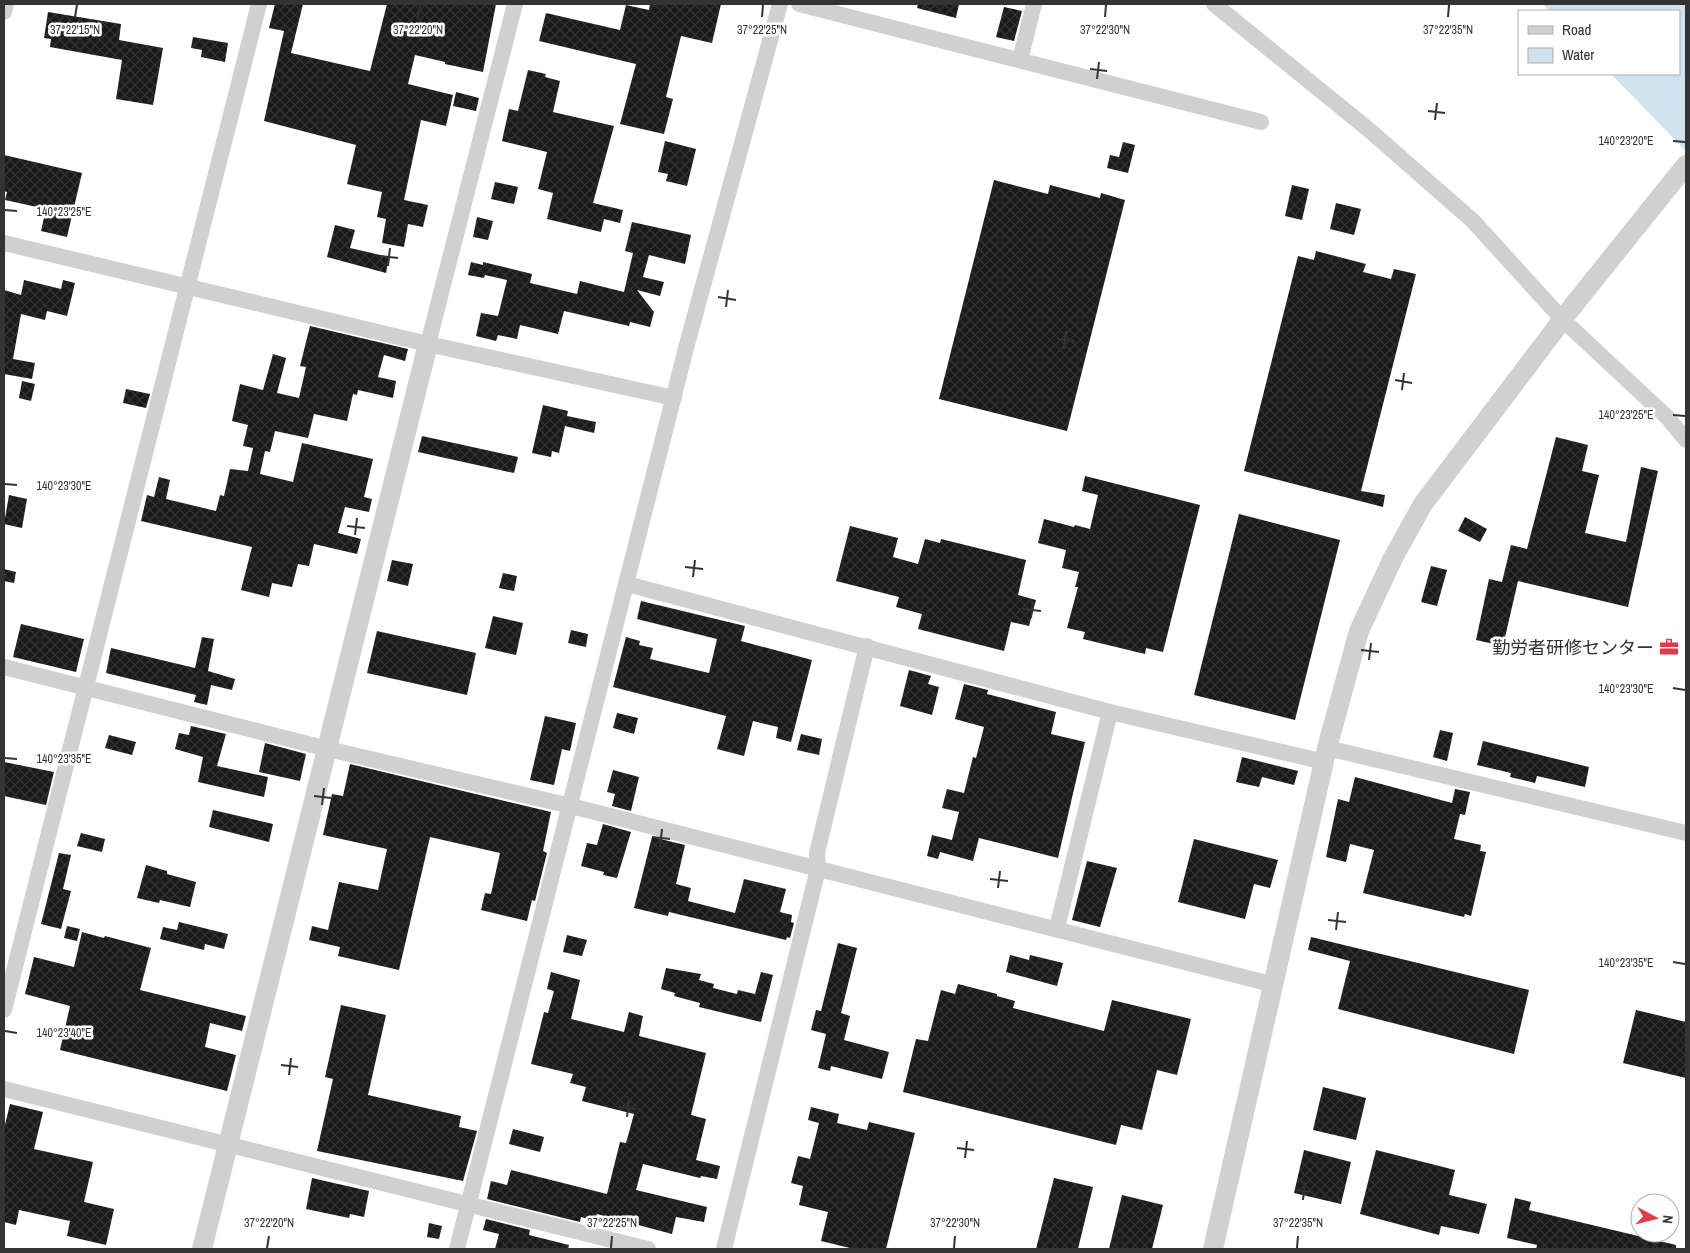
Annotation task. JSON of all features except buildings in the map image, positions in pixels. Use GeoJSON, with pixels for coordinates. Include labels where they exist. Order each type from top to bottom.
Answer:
{"type":"FeatureCollection","features":[{"type":"Feature","properties":{"kind":"street"},"geometry":{"type":"LineString","coordinates":[[4,12],[6,4]]}},
{"type":"Feature","properties":{"kind":"street"},"geometry":{"type":"LineString","coordinates":[[4,1010],[259,4]]}},
{"type":"Feature","properties":{"kind":"street"},"geometry":{"type":"LineString","coordinates":[[202,1249],[515,4]]}},
{"type":"Feature","properties":{"kind":"street"},"geometry":{"type":"LineString","coordinates":[[457,1249],[674,398],[780,4]]}},
{"type":"Feature","properties":{"kind":"street"},"geometry":{"type":"LineString","coordinates":[[800,4],[1261,122]]}},
{"type":"Feature","properties":{"kind":"street"},"geometry":{"type":"LineString","coordinates":[[1020,60],[1034,4]]}},
{"type":"Feature","properties":{"kind":"street"},"geometry":{"type":"LineString","coordinates":[[1214,4],[1368,129],[1473,221],[1568,313],[1686,440]]}},
{"type":"Feature","properties":{"kind":"street"},"geometry":{"type":"LineString","coordinates":[[1213,1249],[1326,755],[1359,631],[1392,558],[1423,504],[1568,313],[1686,166]]}},
{"type":"Feature","properties":{"kind":"street"},"geometry":{"type":"LineString","coordinates":[[4,243],[187,285],[428,344],[674,398]]}},
{"type":"Feature","properties":{"kind":"street"},"geometry":{"type":"LineString","coordinates":[[627,584],[867,646],[1110,712],[1326,755],[1686,833]]}},
{"type":"Feature","properties":{"kind":"street"},"geometry":{"type":"LineString","coordinates":[[724,1249],[818,869],[817,853],[867,646]]}},
{"type":"Feature","properties":{"kind":"street"},"geometry":{"type":"LineString","coordinates":[[4,667],[328,749],[571,806],[1275,984]]}},
{"type":"Feature","properties":{"kind":"street"},"geometry":{"type":"LineString","coordinates":[[1057,928],[1110,712]]}},
{"type":"Feature","properties":{"kind":"street"},"geometry":{"type":"LineString","coordinates":[[4,1089],[648,1249]]}},
{"type":"Feature","properties":{"kind":"water"},"geometry":{"type":"Polygon","coordinates":[[[1543,4],[1686,4],[1686,151],[1612,75],[1680,75],[1680,10],[1549,10],[1543,4]]]}},
{"type":"Feature","properties":{"kind":"place","name":"勤労者研修センター"},"geometry":{"type":"Point","coordinates":[1669,647]}}]}
